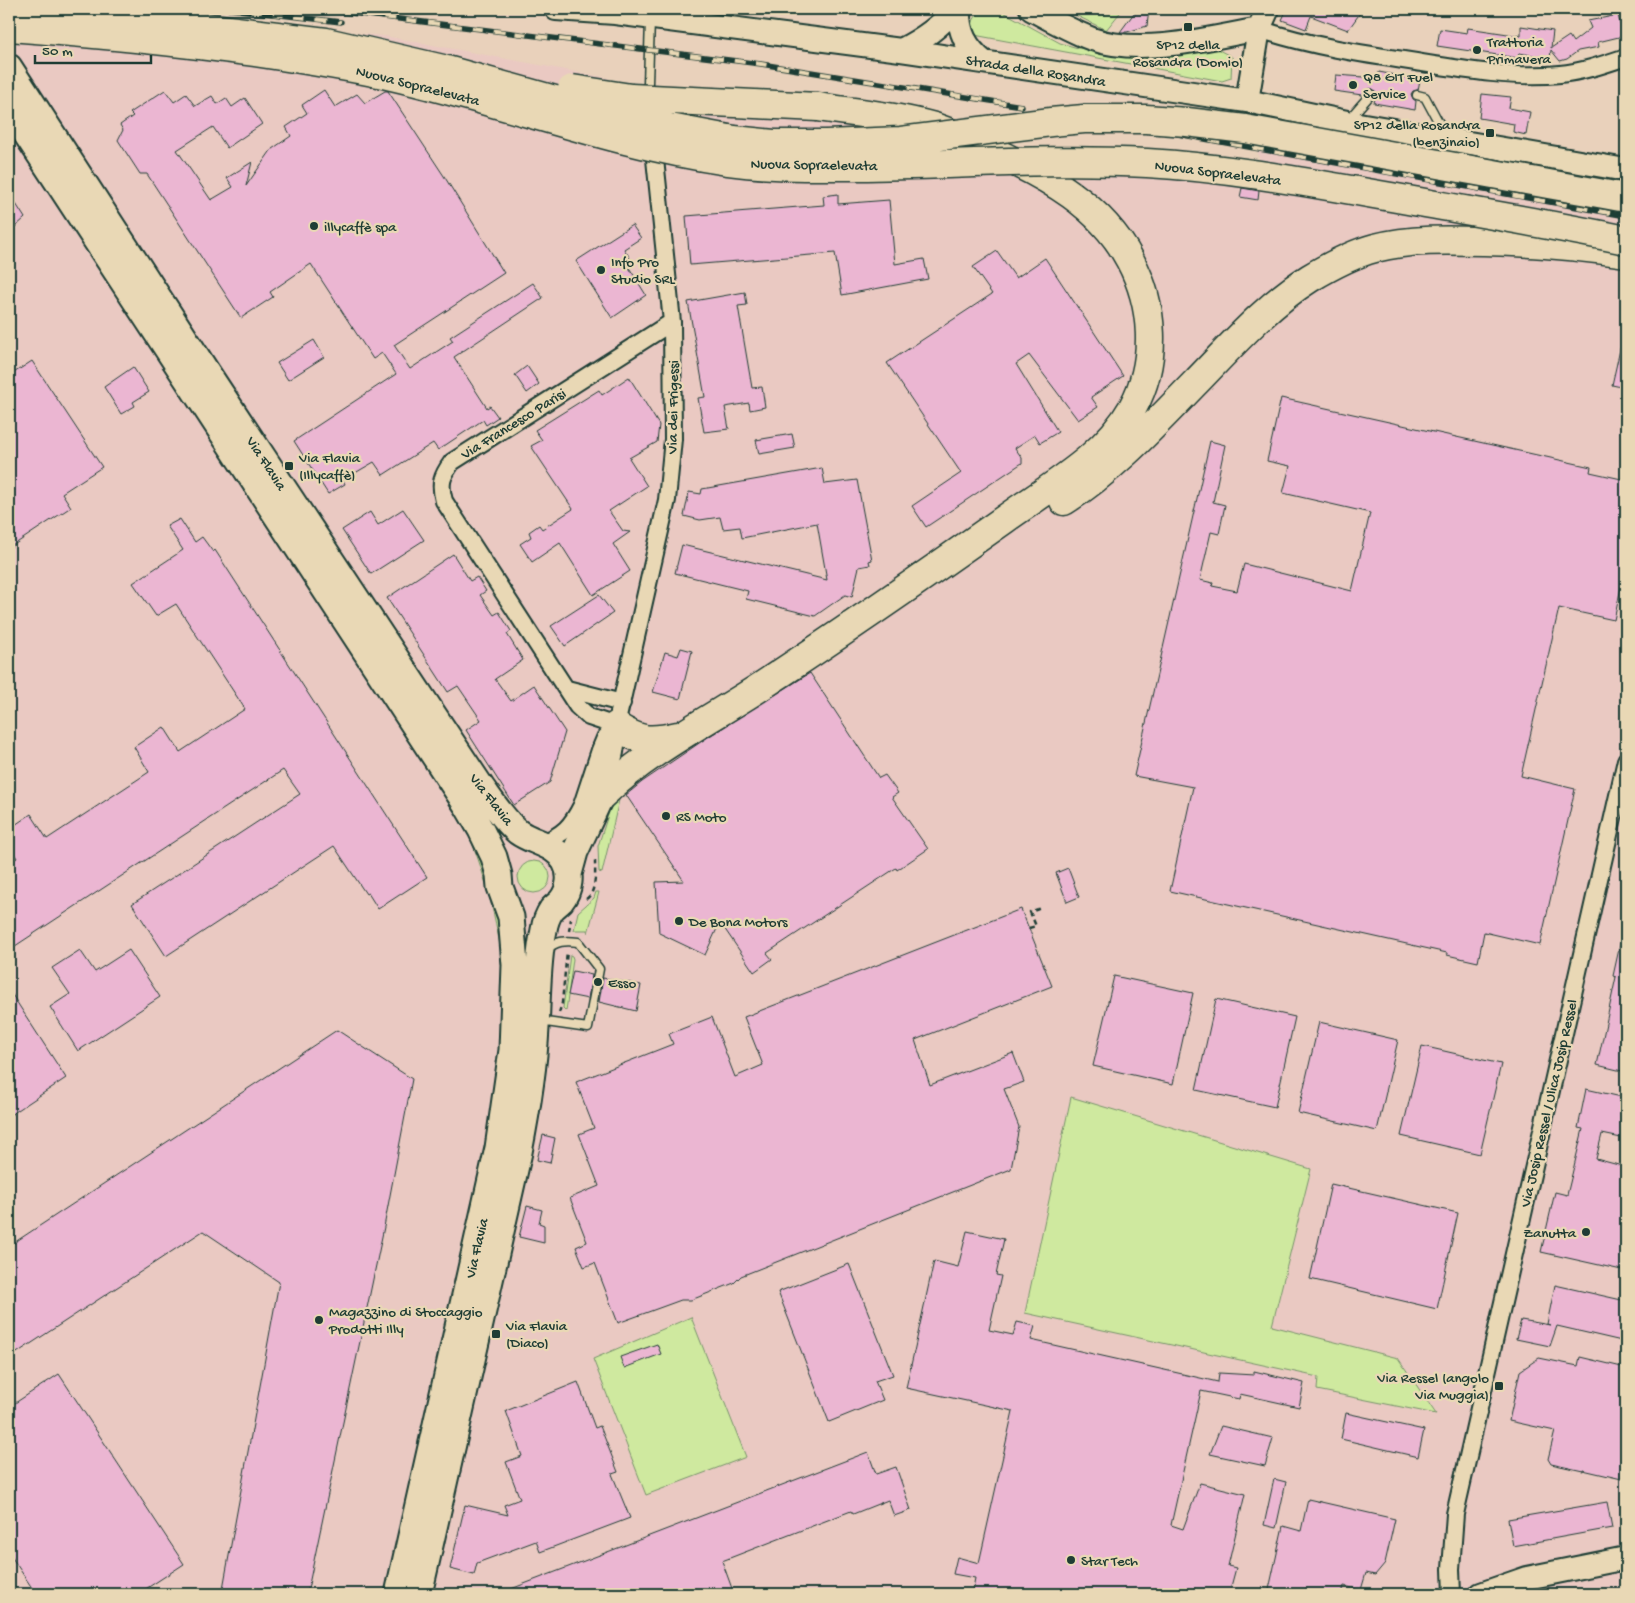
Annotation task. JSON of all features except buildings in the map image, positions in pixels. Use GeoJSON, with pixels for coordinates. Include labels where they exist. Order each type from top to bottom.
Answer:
{"type":"FeatureCollection","features":[{"type":"Feature","properties":{"kind":"highway","name":"Nuova Sopraelevata"},"geometry":{"type":"LineString","coordinates":[[18,24],[148,20],[326,42],[442,69],[627,120],[734,140],[791,144],[883,142],[1084,119],[1146,119],[1245,129],[1626,198]]}},
{"type":"Feature","properties":{"kind":"highway","name":"Nuova Sopraelevata"},"geometry":{"type":"LineString","coordinates":[[18,24],[196,44],[323,62],[392,76],[438,88],[621,140],[678,153],[732,161],[827,166],[903,166],[1019,162],[1110,162],[1179,166],[1239,172],[1336,188],[1626,240]]}},
{"type":"Feature","properties":{"kind":"highway"},"geometry":{"type":"LineString","coordinates":[[326,42],[495,73],[594,94],[632,98],[818,107],[934,127],[974,142],[1025,166],[1063,188],[1088,207],[1119,241],[1129,257],[1146,296],[1150,318],[1150,357],[1140,392],[1134,406],[1111,438],[1095,454],[1061,480],[1032,510],[635,766],[601,796]]}},
{"type":"Feature","properties":{"kind":"highway"},"geometry":{"type":"LineString","coordinates":[[1032,510],[1066,500],[1097,476],[1150,429],[1248,330],[1280,301],[1308,279],[1337,262],[1373,248],[1408,241],[1446,240],[1576,246],[1626,253]]}},
{"type":"Feature","properties":{"kind":"highway"},"geometry":{"type":"LineString","coordinates":[[619,714],[628,734],[655,741],[683,735]]}},
{"type":"Feature","properties":{"kind":"main road","name":"Strada della Rosandra"},"geometry":{"type":"LineString","coordinates":[[556,9],[605,11],[984,62],[1247,102],[1346,122],[1626,170]]}},
{"type":"Feature","properties":{"kind":"main road"},"geometry":{"type":"LineString","coordinates":[[901,50],[927,36],[957,9]]}},
{"type":"Feature","properties":{"kind":"main road"},"geometry":{"type":"LineString","coordinates":[[957,9],[963,38],[969,48],[984,62]]}},
{"type":"Feature","properties":{"kind":"main road"},"geometry":{"type":"LineString","coordinates":[[1030,9],[1059,25],[1094,40],[1114,44],[1146,46],[1259,29]]}},
{"type":"Feature","properties":{"kind":"main road"},"geometry":{"type":"LineString","coordinates":[[1247,102],[1259,29],[1268,9]]}},
{"type":"Feature","properties":{"kind":"main road"},"geometry":{"type":"LineString","coordinates":[[1228,35],[1237,48],[1245,68],[1247,102]]}},
{"type":"Feature","properties":{"kind":"main road","name":"Via Flavia"},"geometry":{"type":"LineString","coordinates":[[9,67],[467,766],[501,813],[517,830],[529,839],[548,846],[560,854],[565,860],[569,874],[566,894],[553,908],[546,922],[540,958],[531,1092],[419,1594]]}},
{"type":"Feature","properties":{"kind":"main road","name":"Via Flavia"},"geometry":{"type":"LineString","coordinates":[[9,108],[482,830],[494,857],[511,918],[515,965],[515,998],[512,1050],[498,1148],[398,1594]]}},
{"type":"Feature","properties":{"kind":"main road"},"geometry":{"type":"LineString","coordinates":[[569,874],[575,852],[601,796]]}},
{"type":"Feature","properties":{"kind":"main road"},"geometry":{"type":"LineString","coordinates":[[541,844],[527,844],[517,848],[505,860],[502,886],[511,904],[520,910],[537,913],[553,908]]}},
{"type":"Feature","properties":{"kind":"main road"},"geometry":{"type":"LineString","coordinates":[[1481,1594],[1527,1578],[1626,1558]]}},
{"type":"Feature","properties":{"kind":"street"},"geometry":{"type":"LineString","coordinates":[[1259,29],[1290,40],[1384,58],[1463,70],[1509,74],[1560,74],[1626,57]]}},
{"type":"Feature","properties":{"kind":"street","name":"Via dei Frigessi"},"geometry":{"type":"LineString","coordinates":[[601,796],[616,752],[619,714],[668,500],[674,439],[672,322],[648,83]]}},
{"type":"Feature","properties":{"kind":"street","name":"Via Francesco Parisi"},"geometry":{"type":"LineString","coordinates":[[619,714],[589,717],[577,706],[444,501],[441,489],[443,474],[452,462],[672,322]]}},
{"type":"Feature","properties":{"kind":"street"},"geometry":{"type":"LineString","coordinates":[[566,689],[619,714]]}},
{"type":"Feature","properties":{"kind":"street","name":"Via dei Frigessi"},"geometry":{"type":"LineString","coordinates":[[541,844],[563,833],[570,826],[582,805],[605,738],[619,714]]}},
{"type":"Feature","properties":{"kind":"street","name":"Via Josip Ressel / Ulica Josip Ressel"},"geometry":{"type":"LineString","coordinates":[[1452,1594],[1451,1569],[1455,1514],[1626,760]]}},
{"type":"Feature","properties":{"kind":"lane"},"geometry":{"type":"LineString","coordinates":[[648,83],[650,18]]}},
{"type":"Feature","properties":{"kind":"lane"},"geometry":{"type":"LineString","coordinates":[[1346,122],[1371,94]]}},
{"type":"Feature","properties":{"kind":"lane"},"geometry":{"type":"LineString","coordinates":[[1417,95],[1425,97],[1452,140]]}},
{"type":"Feature","properties":{"kind":"lane"},"geometry":{"type":"LineString","coordinates":[[537,1020],[588,1028],[599,970],[578,942],[566,940],[556,943],[540,958]]}},
{"type":"Feature","properties":{"kind":"path"},"geometry":{"type":"LineString","coordinates":[[592,892],[595,872]]}},
{"type":"Feature","properties":{"kind":"path"},"geometry":{"type":"LineString","coordinates":[[1029,928],[1036,926],[1030,912],[1041,908]]}},
{"type":"Feature","properties":{"kind":"path"},"geometry":{"type":"LineString","coordinates":[[562,1003],[566,956]]}},
{"type":"Feature","properties":{"kind":"shaded area"},"geometry":{"type":"Polygon","coordinates":[[[9,9],[385,36],[608,78],[611,86],[660,86],[1038,151],[1264,183],[1251,119],[1626,182],[1626,1594],[9,1594],[9,9]]]}},
{"type":"Feature","properties":{"kind":"green space"},"geometry":{"type":"Polygon","coordinates":[[[983,9],[998,9],[1060,43],[1078,48],[1134,56],[1217,49],[1232,57],[1231,78],[1222,81],[974,35],[973,21],[983,9]]]}},
{"type":"Feature","properties":{"kind":"green space"},"geometry":{"type":"Polygon","coordinates":[[[1063,9],[1123,9],[1106,30],[1063,9]]]}},
{"type":"Feature","properties":{"kind":"green space"},"geometry":{"type":"Polygon","coordinates":[[[607,798],[619,800],[602,873],[599,872],[598,846],[609,812],[602,809],[607,798]]]}},
{"type":"Feature","properties":{"kind":"green space"},"geometry":{"type":"Polygon","coordinates":[[[460,816],[471,829],[501,915],[503,961],[487,887],[475,851],[460,816]]]}},
{"type":"Feature","properties":{"kind":"green space"},"geometry":{"type":"Polygon","coordinates":[[[534,861],[540,862],[545,866],[549,871],[549,883],[545,888],[540,892],[534,893],[528,892],[523,888],[519,883],[518,877],[519,871],[523,866],[528,862],[534,861]]]}},
{"type":"Feature","properties":{"kind":"green space"},"geometry":{"type":"Polygon","coordinates":[[[596,892],[599,892],[588,933],[587,930],[574,930],[578,912],[594,898],[596,892]]]}},
{"type":"Feature","properties":{"kind":"green space"},"geometry":{"type":"Polygon","coordinates":[[[570,955],[573,959],[566,1011],[563,1008],[570,955]]]}},
{"type":"Feature","properties":{"kind":"green space"},"geometry":{"type":"Polygon","coordinates":[[[1071,1097],[1311,1169],[1272,1326],[1398,1358],[1436,1414],[1317,1390],[1318,1377],[1025,1313],[1071,1097]]]}},
{"type":"Feature","properties":{"kind":"green space"},"geometry":{"type":"Polygon","coordinates":[[[691,1317],[746,1457],[646,1495],[593,1359],[691,1317]]]}},
{"type":"Feature","properties":{"kind":"railway"},"geometry":{"type":"LineString","coordinates":[[229,9],[341,22]]}},
{"type":"Feature","properties":{"kind":"railway"},"geometry":{"type":"LineString","coordinates":[[288,10],[315,9]]}},
{"type":"Feature","properties":{"kind":"railway"},"geometry":{"type":"LineString","coordinates":[[319,9],[761,64],[1022,106]]}},
{"type":"Feature","properties":{"kind":"railway"},"geometry":{"type":"LineString","coordinates":[[1123,124],[1626,216]]}},
{"type":"Feature","properties":{"kind":"place","name":"SP12 della Rosandra (Domio)"},"geometry":{"type":"Point","coordinates":[1188,27]}},
{"type":"Feature","properties":{"kind":"place","name":"Trattoria Primavera"},"geometry":{"type":"Point","coordinates":[1477,50]}},
{"type":"Feature","properties":{"kind":"place","name":"Q8 GIT Fuel Service"},"geometry":{"type":"Point","coordinates":[1353,85]}},
{"type":"Feature","properties":{"kind":"place","name":"SP12 della Rosandra (benzinaio)"},"geometry":{"type":"Point","coordinates":[1490,133]}},
{"type":"Feature","properties":{"kind":"place","name":"illycaffè spa"},"geometry":{"type":"Point","coordinates":[314,226]}},
{"type":"Feature","properties":{"kind":"place","name":"Info Pro Studio SRL"},"geometry":{"type":"Point","coordinates":[601,270]}},
{"type":"Feature","properties":{"kind":"place","name":"Via Flavia (Illycaffè)"},"geometry":{"type":"Point","coordinates":[289,466]}},
{"type":"Feature","properties":{"kind":"place","name":"RS Moto"},"geometry":{"type":"Point","coordinates":[666,816]}},
{"type":"Feature","properties":{"kind":"place","name":"De Bona Motors"},"geometry":{"type":"Point","coordinates":[679,921]}},
{"type":"Feature","properties":{"kind":"place","name":"Esso"},"geometry":{"type":"Point","coordinates":[598,982]}},
{"type":"Feature","properties":{"kind":"place","name":"Zanutta"},"geometry":{"type":"Point","coordinates":[1586,1232]}},
{"type":"Feature","properties":{"kind":"place","name":"Magazzino di Stoccaggio Prodotti Illy"},"geometry":{"type":"Point","coordinates":[319,1320]}},
{"type":"Feature","properties":{"kind":"place","name":"Via Flavia (Diaco)"},"geometry":{"type":"Point","coordinates":[496,1334]}},
{"type":"Feature","properties":{"kind":"place","name":"Via Ressel (angolo Via Muggia)"},"geometry":{"type":"Point","coordinates":[1499,1386]}},
{"type":"Feature","properties":{"kind":"place","name":"Star Tech"},"geometry":{"type":"Point","coordinates":[1071,1560]}}]}
